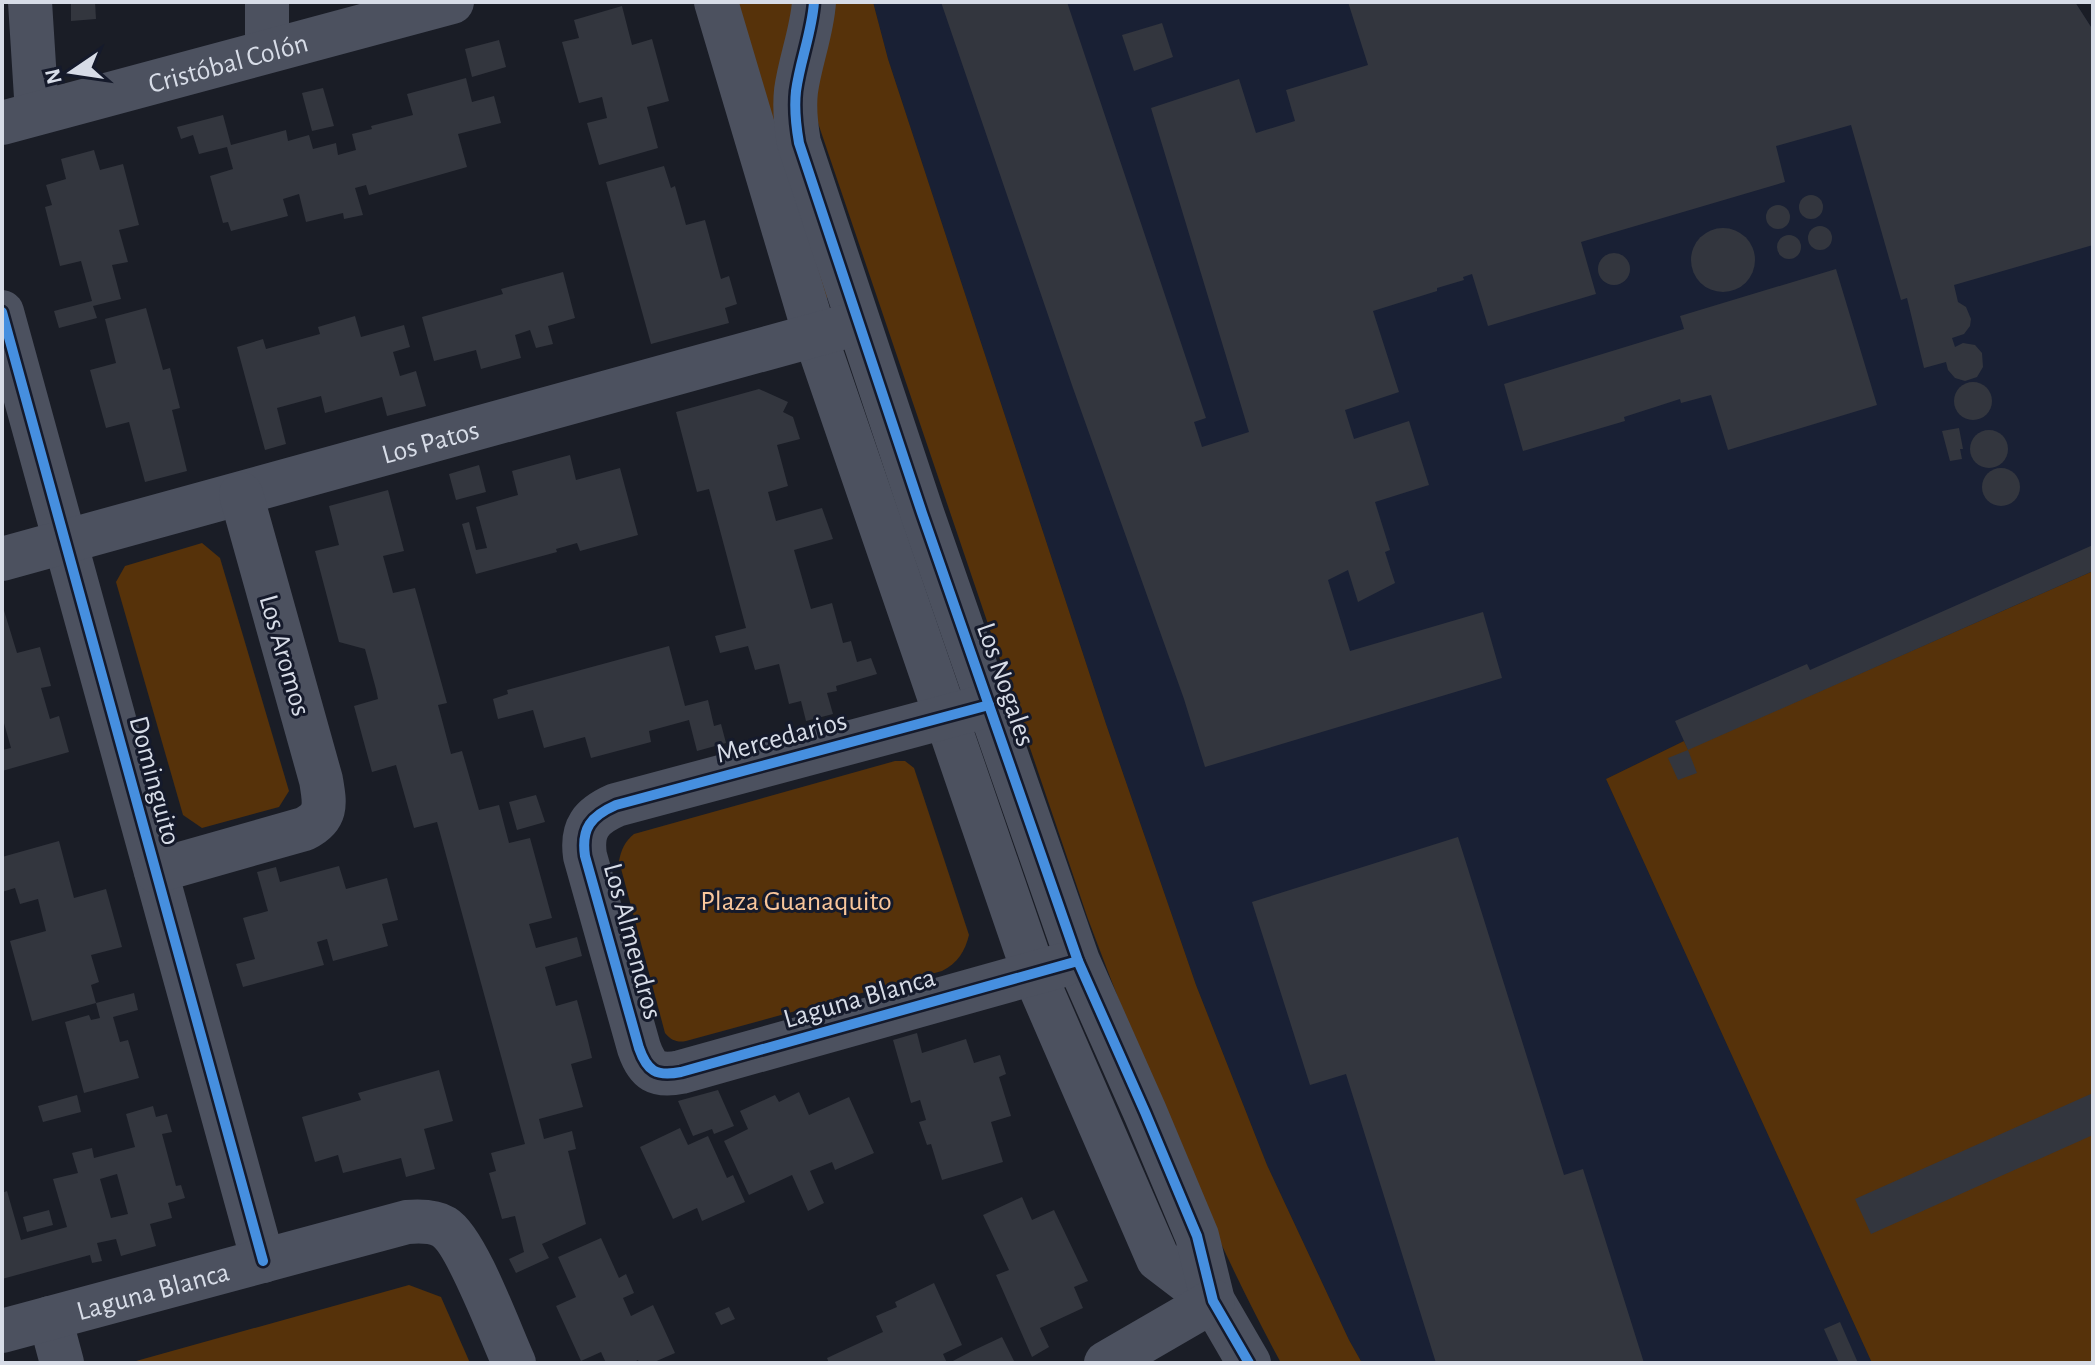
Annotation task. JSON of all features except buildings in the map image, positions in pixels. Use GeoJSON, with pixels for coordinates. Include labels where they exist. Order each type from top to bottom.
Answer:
{"type":"FeatureCollection","features":[{"type":"Feature","properties":{"kind":"street"},"geometry":{"type":"LineString","coordinates":[[20,118],[30,2]]}},
{"type":"Feature","properties":{"kind":"street"},"geometry":{"type":"LineString","coordinates":[[267,2],[267,51]]}},
{"type":"Feature","properties":{"kind":"street","name":"Cristóbal Colón"},"geometry":{"type":"LineString","coordinates":[[20,118],[452,2]]}},
{"type":"Feature","properties":{"kind":"street","name":"Los Nogales"},"geometry":{"type":"LineString","coordinates":[[716,2],[815,335],[1034,973],[1158,1259],[1213,1301]]}},
{"type":"Feature","properties":{"kind":"street","name":"Los Nogales"},"geometry":{"type":"LineString","coordinates":[[814,2],[796,91],[794,113],[799,143],[922,513],[1078,961],[1197,1236],[1213,1301],[1249,1363]]}},
{"type":"Feature","properties":{"kind":"street","name":"Dominguito"},"geometry":{"type":"LineString","coordinates":[[2,312],[263,1261]]}},
{"type":"Feature","properties":{"kind":"street","name":"Los Patos"},"geometry":{"type":"LineString","coordinates":[[2,559],[860,323]]}},
{"type":"Feature","properties":{"kind":"street","name":"Los Aromos"},"geometry":{"type":"LineString","coordinates":[[156,871],[304,829],[314,824],[325,806],[321,780],[241,494]]}},
{"type":"Feature","properties":{"kind":"street","name":"Mercedarios"},"geometry":{"type":"LineString","coordinates":[[590,821],[616,805],[989,705]]}},
{"type":"Feature","properties":{"kind":"street","name":"Los Almendros"},"geometry":{"type":"LineString","coordinates":[[590,821],[584,844],[585,856],[639,1048],[652,1071]]}},
{"type":"Feature","properties":{"kind":"street","name":"Laguna Blanca"},"geometry":{"type":"LineString","coordinates":[[652,1071],[681,1072],[1078,961]]}},
{"type":"Feature","properties":{"kind":"street","name":"Laguna Blanca"},"geometry":{"type":"LineString","coordinates":[[2,1331],[420,1221],[443,1226],[464,1250],[514,1363]]}},
{"type":"Feature","properties":{"kind":"street"},"geometry":{"type":"LineString","coordinates":[[1106,1363],[1213,1301]]}},
{"type":"Feature","properties":{"kind":"street"},"geometry":{"type":"LineString","coordinates":[[50,1318],[62,1363]]}},
{"type":"Feature","properties":{"kind":"shaded area"},"geometry":{"type":"Polygon","coordinates":[[[873,2],[2075,2],[2093,30],[2093,571],[1688,750],[1684,741],[1606,779],[1872,1363],[1362,1363],[1267,1165],[1196,985],[1106,724],[888,59],[873,2]]]}},
{"type":"Feature","properties":{"kind":"green space"},"geometry":{"type":"Polygon","coordinates":[[[735,2],[805,2],[833,295],[826,298],[735,2]]]}},
{"type":"Feature","properties":{"kind":"green space"},"geometry":{"type":"Polygon","coordinates":[[[834,2],[873,2],[888,59],[1106,724],[1196,985],[1267,1165],[1362,1363],[1281,1363],[1201,1200],[1131,1032],[1088,919],[817,120],[815,92],[834,2]]]}},
{"type":"Feature","properties":{"kind":"green space"},"geometry":{"type":"Polygon","coordinates":[[[202,543],[220,558],[289,791],[279,807],[202,828],[183,815],[116,582],[125,566],[202,543]]]}},
{"type":"Feature","properties":{"kind":"green space"},"geometry":{"type":"Polygon","coordinates":[[[2093,571],[2093,1363],[1872,1363],[1606,779],[1684,741],[1688,749],[2093,571]]]}},
{"type":"Feature","properties":{"kind":"green space","name":"Plaza Guanaquito"},"geometry":{"type":"Polygon","coordinates":[[[895,761],[905,761],[914,768],[969,935],[957,960],[942,971],[686,1041],[677,1041],[665,1033],[619,861],[628,840],[634,834],[895,761]]]}},
{"type":"Feature","properties":{"kind":"green space"},"geometry":{"type":"Polygon","coordinates":[[[409,1285],[441,1297],[470,1363],[129,1363],[409,1285]]]}},
{"type":"Feature","properties":{"kind":"cycle path"},"geometry":{"type":"LineString","coordinates":[[814,2],[796,91],[799,143],[922,513],[1078,961],[1197,1236],[1213,1301],[1249,1363]]}},
{"type":"Feature","properties":{"kind":"cycle path"},"geometry":{"type":"LineString","coordinates":[[2,312],[263,1261]]}},
{"type":"Feature","properties":{"kind":"cycle path"},"geometry":{"type":"LineString","coordinates":[[989,705],[616,805],[594,819],[586,830],[585,856],[639,1048],[645,1062],[659,1073],[681,1072],[1078,961]]}}]}
